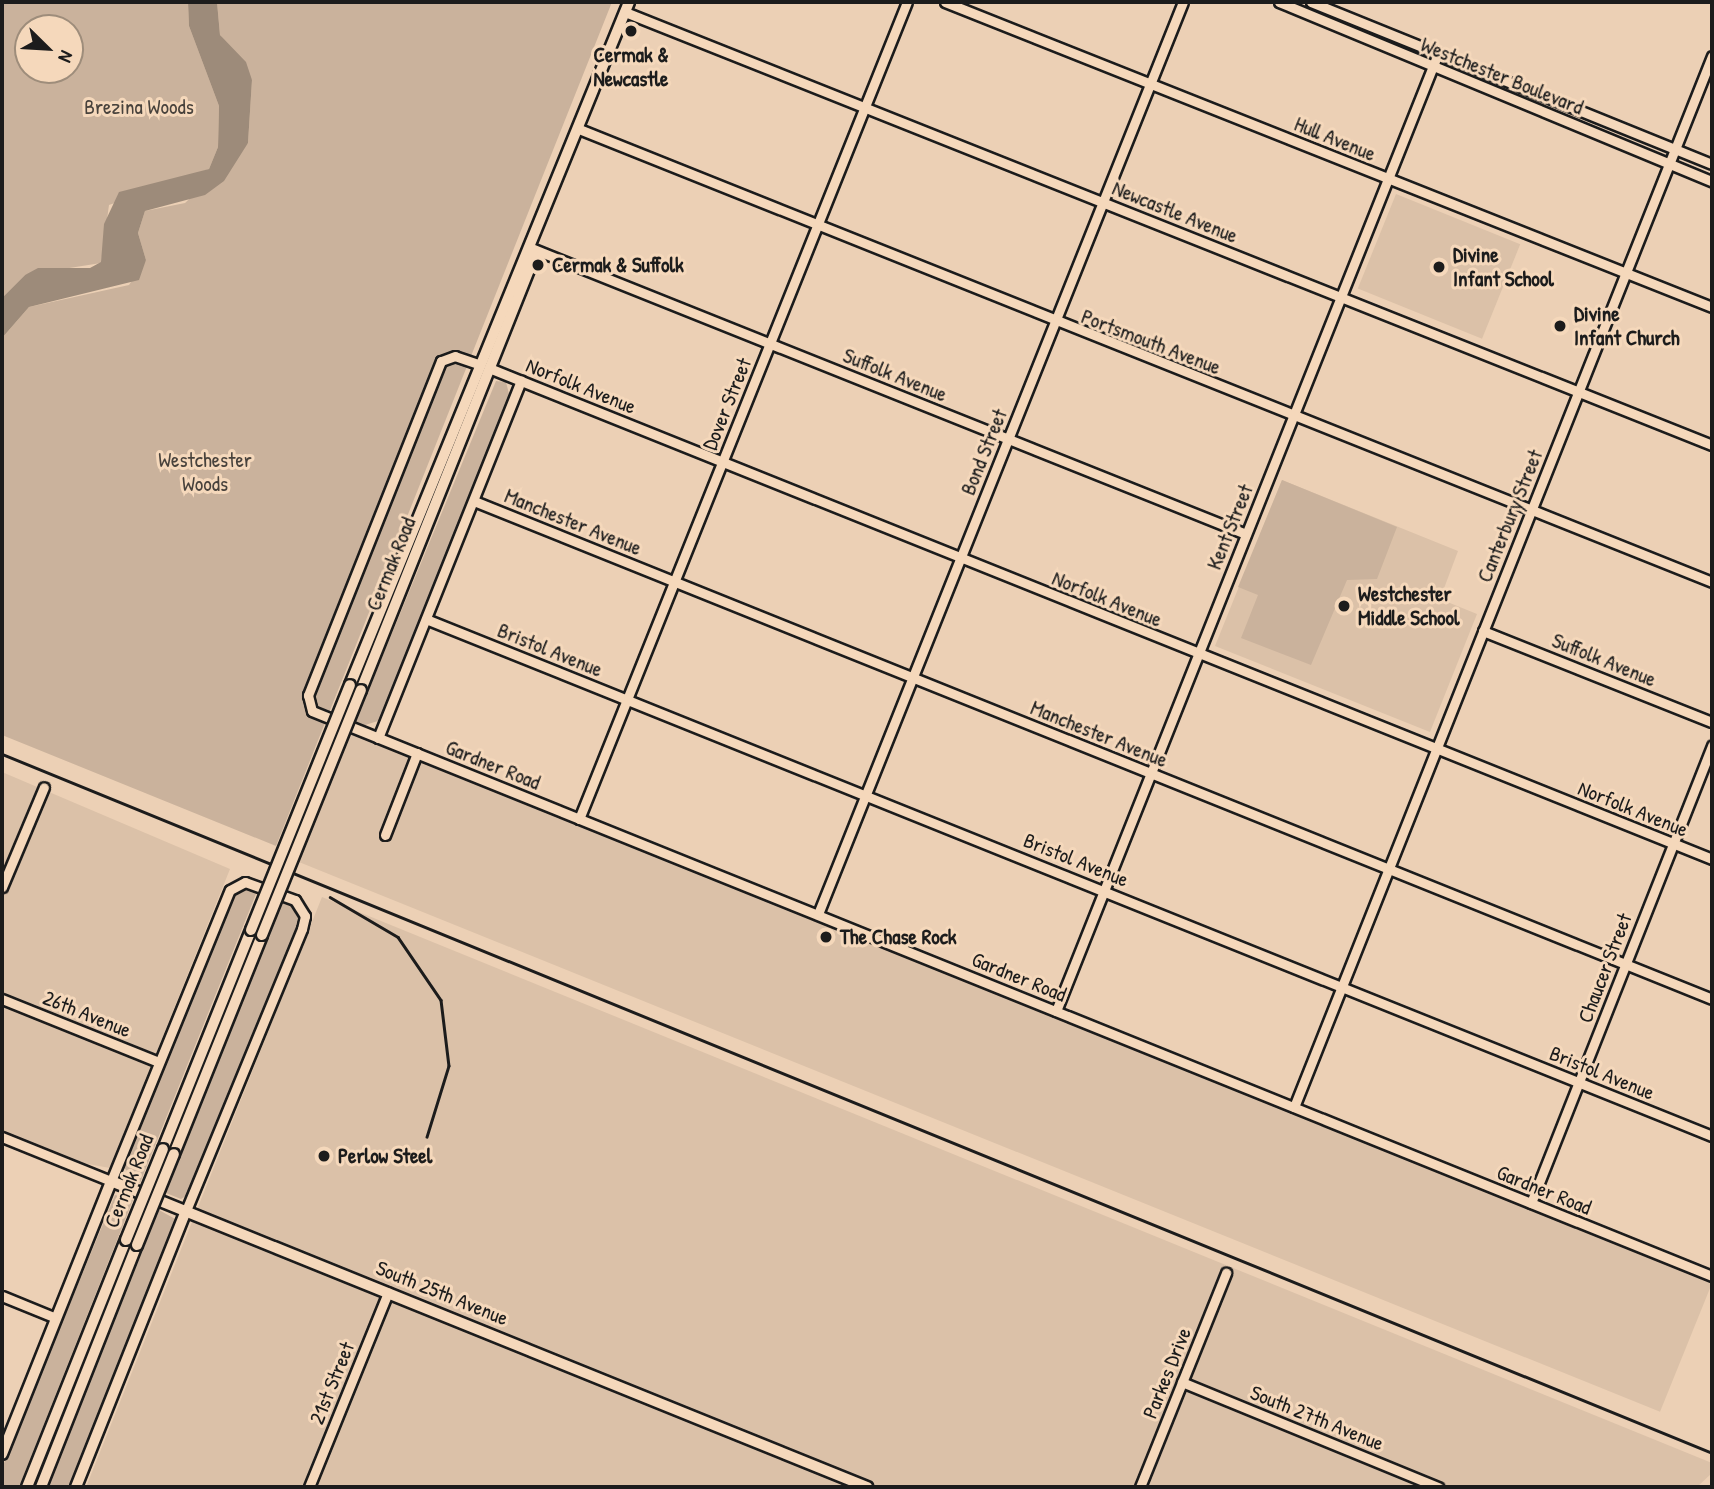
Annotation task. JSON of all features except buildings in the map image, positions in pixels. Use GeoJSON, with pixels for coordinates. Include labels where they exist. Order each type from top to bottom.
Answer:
{"type":"FeatureCollection","features":[{"type":"Feature","properties":{"kind":"main road","name":"Cermak Road"},"geometry":{"type":"LineString","coordinates":[[27,1487],[132,1243],[484,366],[534,258],[531,248],[627,7]]}},
{"type":"Feature","properties":{"kind":"main road","name":"South 25th Avenue"},"geometry":{"type":"LineString","coordinates":[[111,1181],[867,1487]]}},
{"type":"Feature","properties":{"kind":"main road"},"geometry":{"type":"LineString","coordinates":[[2,1454],[6,1430],[56,1318],[111,1181]]}},
{"type":"Feature","properties":{"kind":"main road"},"geometry":{"type":"LineString","coordinates":[[76,1487],[187,1211]]}},
{"type":"Feature","properties":{"kind":"main road","name":"Cermak Road"},"geometry":{"type":"LineString","coordinates":[[41,1487],[132,1243]]}},
{"type":"Feature","properties":{"kind":"street","name":"Dover Street"},"geometry":{"type":"LineString","coordinates":[[579,818],[907,2]]}},
{"type":"Feature","properties":{"kind":"street","name":"Hull Avenue"},"geometry":{"type":"LineString","coordinates":[[946,2],[1712,307]]}},
{"type":"Feature","properties":{"kind":"street","name":"Bond Street"},"geometry":{"type":"LineString","coordinates":[[818,914],[1183,2]]}},
{"type":"Feature","properties":{"kind":"street","name":"Westchester Boulevard"},"geometry":{"type":"LineString","coordinates":[[1279,2],[1712,181]]}},
{"type":"Feature","properties":{"kind":"street","name":"Westchester Boulevard"},"geometry":{"type":"LineString","coordinates":[[1311,2],[1437,56],[1712,164]]}},
{"type":"Feature","properties":{"kind":"street","name":"Newcastle Avenue"},"geometry":{"type":"LineString","coordinates":[[627,7],[865,107],[1712,445]]}},
{"type":"Feature","properties":{"kind":"street","name":"Kent Street"},"geometry":{"type":"LineString","coordinates":[[1056,1011],[1437,56]]}},
{"type":"Feature","properties":{"kind":"street","name":"Canterbury Street"},"geometry":{"type":"LineString","coordinates":[[1294,1107],[1712,56]]}},
{"type":"Feature","properties":{"kind":"street","name":"Portsmouth Avenue"},"geometry":{"type":"LineString","coordinates":[[579,129],[1054,323],[1712,582]]}},
{"type":"Feature","properties":{"kind":"street","name":"Suffolk Avenue"},"geometry":{"type":"LineString","coordinates":[[531,248],[1246,534]]}},
{"type":"Feature","properties":{"kind":"street","name":"Cermak Road"},"geometry":{"type":"LineString","coordinates":[[312,711],[308,695],[441,361],[455,356],[484,366]]}},
{"type":"Feature","properties":{"kind":"street","name":"Norfolk Avenue"},"geometry":{"type":"LineString","coordinates":[[484,366],[1712,859]]}},
{"type":"Feature","properties":{"kind":"street"},"geometry":{"type":"LineString","coordinates":[[378,738],[522,381]]}},
{"type":"Feature","properties":{"kind":"street","name":"Manchester Avenue"},"geometry":{"type":"LineString","coordinates":[[474,501],[1712,999]]}},
{"type":"Feature","properties":{"kind":"street","name":"Bristol Avenue"},"geometry":{"type":"LineString","coordinates":[[426,619],[1712,1136]]}},
{"type":"Feature","properties":{"kind":"street","name":"Suffolk Avenue"},"geometry":{"type":"LineString","coordinates":[[1483,631],[1712,722]]}},
{"type":"Feature","properties":{"kind":"street","name":"Gardner Road"},"geometry":{"type":"LineString","coordinates":[[312,711],[1712,1276]]}},
{"type":"Feature","properties":{"kind":"street","name":"Chaucer Street"},"geometry":{"type":"LineString","coordinates":[[1531,1203],[1712,746]]}},
{"type":"Feature","properties":{"kind":"street"},"geometry":{"type":"LineString","coordinates":[[384,835],[417,753]]}},
{"type":"Feature","properties":{"kind":"street"},"geometry":{"type":"LineString","coordinates":[[2,887],[44,787]]}},
{"type":"Feature","properties":{"kind":"street","name":"Cermak Road"},"geometry":{"type":"LineString","coordinates":[[111,1181],[230,890],[245,882],[295,900],[305,916],[302,929],[187,1211]]}},
{"type":"Feature","properties":{"kind":"street","name":"26th Avenue"},"geometry":{"type":"LineString","coordinates":[[2,999],[159,1062]]}},
{"type":"Feature","properties":{"kind":"street","name":"South 25th Avenue"},"geometry":{"type":"LineString","coordinates":[[2,1136],[111,1181]]}},
{"type":"Feature","properties":{"kind":"street","name":"Parkes Drive"},"geometry":{"type":"LineString","coordinates":[[1140,1487],[1226,1273]]}},
{"type":"Feature","properties":{"kind":"street","name":"21st Street"},"geometry":{"type":"LineString","coordinates":[[309,1487],[388,1292]]}},
{"type":"Feature","properties":{"kind":"street"},"geometry":{"type":"LineString","coordinates":[[2,1296],[56,1318]]}},
{"type":"Feature","properties":{"kind":"street","name":"South 27th Avenue"},"geometry":{"type":"LineString","coordinates":[[1182,1382],[1438,1487]]}},
{"type":"Feature","properties":{"kind":"shaded area"},"geometry":{"type":"Polygon","coordinates":[[[188,2],[217,2],[220,35],[246,62],[252,80],[248,143],[224,181],[205,195],[145,211],[138,233],[146,260],[139,280],[29,307],[2,338],[2,298],[25,275],[38,268],[90,268],[101,262],[104,224],[119,192],[209,169],[218,147],[219,106],[189,26],[188,2]]]}},
{"type":"Feature","properties":{"kind":"shaded area","name":"Divine Infant School"},"geometry":{"type":"Polygon","coordinates":[[[1396,194],[1520,244],[1482,339],[1358,289],[1396,194]]]}},
{"type":"Feature","properties":{"kind":"shaded area","name":"Westchester Middle School"},"geometry":{"type":"Polygon","coordinates":[[[1282,480],[1458,551],[1440,599],[1477,614],[1430,732],[1215,646],[1282,480]]]}},
{"type":"Feature","properties":{"kind":"shaded area"},"geometry":{"type":"Polygon","coordinates":[[[351,733],[1712,1283],[1660,1412],[299,862],[351,733]]]}},
{"type":"Feature","properties":{"kind":"shaded area"},"geometry":{"type":"Polygon","coordinates":[[[2,772],[230,869],[110,1168],[77,1162],[2,1131],[2,772]]]}},
{"type":"Feature","properties":{"kind":"shaded area"},"geometry":{"type":"Polygon","coordinates":[[[322,897],[1712,1463],[1712,1473],[1697,1487],[86,1487],[322,897]]]}},
{"type":"Feature","properties":{"kind":"green space","name":"Brezina Woods"},"geometry":{"type":"Polygon","coordinates":[[[2,2],[188,2],[189,26],[219,106],[218,147],[209,169],[109,205],[101,263],[25,275],[2,298],[2,2]]]}},
{"type":"Feature","properties":{"kind":"green space","name":"Westchester Woods"},"geometry":{"type":"Polygon","coordinates":[[[217,2],[612,2],[276,846],[2,735],[2,338],[29,307],[129,285],[146,260],[138,233],[145,211],[185,203],[248,143],[252,80],[220,35],[217,2]]]}},
{"type":"Feature","properties":{"kind":"green space"},"geometry":{"type":"Polygon","coordinates":[[[496,381],[506,382],[510,398],[381,720],[362,726],[355,723],[496,381]]]}},
{"type":"Feature","properties":{"kind":"green space"},"geometry":{"type":"Polygon","coordinates":[[[1282,480],[1397,527],[1377,579],[1347,580],[1311,665],[1241,638],[1258,595],[1238,587],[1282,480]]]}},
{"type":"Feature","properties":{"kind":"green space"},"geometry":{"type":"Polygon","coordinates":[[[241,888],[258,889],[140,1183],[123,1167],[230,900],[241,888]]]}},
{"type":"Feature","properties":{"kind":"green space"},"geometry":{"type":"Polygon","coordinates":[[[283,899],[299,912],[297,926],[189,1194],[181,1199],[166,1193],[283,899]]]}},
{"type":"Feature","properties":{"kind":"green space"},"geometry":{"type":"Polygon","coordinates":[[[115,1195],[133,1200],[19,1487],[2,1487],[2,1468],[115,1195]]]}},
{"type":"Feature","properties":{"kind":"green space"},"geometry":{"type":"Polygon","coordinates":[[[159,1210],[177,1220],[72,1487],[47,1487],[159,1210]]]}},
{"type":"Feature","properties":{"kind":"railway"},"geometry":{"type":"LineString","coordinates":[[2,754],[1712,1453]]}},
{"type":"Feature","properties":{"kind":"railway"},"geometry":{"type":"LineString","coordinates":[[330,897],[398,937],[441,1000],[449,1066],[427,1137]]}},
{"type":"Feature","properties":{"kind":"place","name":"Cermak & Newcastle"},"geometry":{"type":"Point","coordinates":[631,31]}},
{"type":"Feature","properties":{"kind":"place","name":"Cermak & Suffolk"},"geometry":{"type":"Point","coordinates":[538,265]}},
{"type":"Feature","properties":{"kind":"place","name":"Divine Infant School"},"geometry":{"type":"Point","coordinates":[1439,267]}},
{"type":"Feature","properties":{"kind":"place","name":"Divine Infant Church"},"geometry":{"type":"Point","coordinates":[1560,326]}},
{"type":"Feature","properties":{"kind":"place","name":"Westchester Middle School"},"geometry":{"type":"Point","coordinates":[1344,606]}},
{"type":"Feature","properties":{"kind":"place","name":"The Chase Rock"},"geometry":{"type":"Point","coordinates":[826,937]}},
{"type":"Feature","properties":{"kind":"place","name":"Perlow Steel"},"geometry":{"type":"Point","coordinates":[324,1156]}}]}
